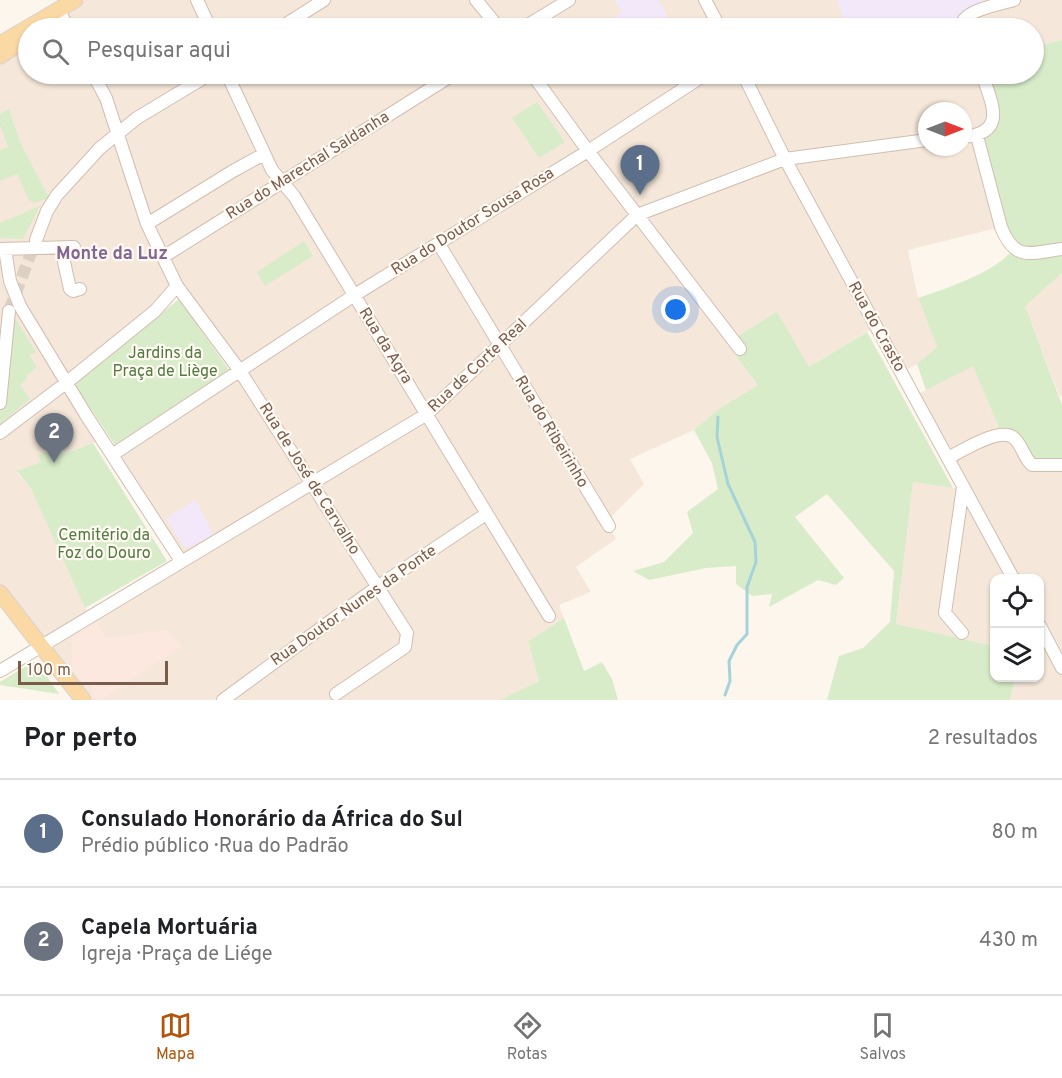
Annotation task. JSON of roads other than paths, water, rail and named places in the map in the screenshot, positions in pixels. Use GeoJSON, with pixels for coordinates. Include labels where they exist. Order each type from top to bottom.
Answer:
{"type":"FeatureCollection","features":[{"type":"Feature","properties":{"kind":"main road"},"geometry":{"type":"LineString","coordinates":[[49,18],[75,0]]}},
{"type":"Feature","properties":{"kind":"main road"},"geometry":{"type":"LineString","coordinates":[[69,18],[85,0]]}},
{"type":"Feature","properties":{"kind":"main road"},"geometry":{"type":"LineString","coordinates":[[3,50],[18,40]]}},
{"type":"Feature","properties":{"kind":"main road"},"geometry":{"type":"LineString","coordinates":[[3,50],[18,43]]}},
{"type":"Feature","properties":{"kind":"main road"},"geometry":{"type":"LineString","coordinates":[[0,593],[83,700]]}},
{"type":"Feature","properties":{"kind":"street"},"geometry":{"type":"LineString","coordinates":[[197,0],[205,18]]}},
{"type":"Feature","properties":{"kind":"street"},"geometry":{"type":"LineString","coordinates":[[296,18],[324,0]]}},
{"type":"Feature","properties":{"kind":"street"},"geometry":{"type":"LineString","coordinates":[[476,0],[491,18]]}},
{"type":"Feature","properties":{"kind":"street"},"geometry":{"type":"LineString","coordinates":[[539,18],[569,0]]}},
{"type":"Feature","properties":{"kind":"street"},"geometry":{"type":"LineString","coordinates":[[705,0],[715,18]]}},
{"type":"Feature","properties":{"kind":"street"},"geometry":{"type":"LineString","coordinates":[[965,18],[968,14],[1014,0]]}},
{"type":"Feature","properties":{"kind":"street","name":"Rua de José de Carvalho"},"geometry":{"type":"LineString","coordinates":[[98,84],[106,98],[147,224],[177,286],[240,371],[407,633],[405,647],[336,694]]}},
{"type":"Feature","properties":{"kind":"street"},"geometry":{"type":"LineString","coordinates":[[36,240],[47,210],[87,161],[117,134],[154,107],[194,84]]}},
{"type":"Feature","properties":{"kind":"street","name":"Rua da Agra"},"geometry":{"type":"LineString","coordinates":[[232,84],[272,170],[294,196],[549,616]]}},
{"type":"Feature","properties":{"kind":"street","name":"Rua do Marechal Saldanha"},"geometry":{"type":"LineString","coordinates":[[163,257],[438,84]]}},
{"type":"Feature","properties":{"kind":"street"},"geometry":{"type":"LineString","coordinates":[[539,84],[740,349]]}},
{"type":"Feature","properties":{"kind":"street","name":"Rua do Doutor Sousa Rosa"},"geometry":{"type":"LineString","coordinates":[[112,455],[353,296],[588,151],[691,84]]}},
{"type":"Feature","properties":{"kind":"street","name":"Rua do Crasto"},"geometry":{"type":"LineString","coordinates":[[748,84],[785,159],[1010,574]]}},
{"type":"Feature","properties":{"kind":"street"},"geometry":{"type":"LineString","coordinates":[[972,136],[988,130],[992,124],[990,96],[986,84]]}},
{"type":"Feature","properties":{"kind":"street"},"geometry":{"type":"LineString","coordinates":[[977,136],[1006,240],[1014,249],[1024,253],[1062,250]]}},
{"type":"Feature","properties":{"kind":"street","name":"Rua de Corte Real"},"geometry":{"type":"LineString","coordinates":[[0,671],[427,414],[638,215],[785,159],[918,141]]}},
{"type":"Feature","properties":{"kind":"street"},"geometry":{"type":"LineString","coordinates":[[147,224],[264,154]]}},
{"type":"Feature","properties":{"kind":"street","name":"Rua do Ribeirinho"},"geometry":{"type":"LineString","coordinates":[[439,244],[609,526]]}},
{"type":"Feature","properties":{"kind":"street"},"geometry":{"type":"LineString","coordinates":[[74,247],[3,249],[5,285],[17,300],[66,383],[181,561]]}},
{"type":"Feature","properties":{"kind":"street"},"geometry":{"type":"LineString","coordinates":[[61,248],[70,289],[73,291],[80,289]]}},
{"type":"Feature","properties":{"kind":"street"},"geometry":{"type":"LineString","coordinates":[[1052,260],[1062,250]]}},
{"type":"Feature","properties":{"kind":"street"},"geometry":{"type":"LineString","coordinates":[[0,433],[155,311],[177,286]]}},
{"type":"Feature","properties":{"kind":"street"},"geometry":{"type":"LineString","coordinates":[[0,403],[9,311]]}},
{"type":"Feature","properties":{"kind":"street"},"geometry":{"type":"LineString","coordinates":[[948,458],[998,434],[1014,439],[1032,465],[1062,465]]}},
{"type":"Feature","properties":{"kind":"street"},"geometry":{"type":"LineString","coordinates":[[962,633],[945,613],[963,487]]}},
{"type":"Feature","properties":{"kind":"street","name":"Rua Doutor Nunes da Ponte"},"geometry":{"type":"LineString","coordinates":[[223,700],[377,587],[486,514]]}},
{"type":"Feature","properties":{"kind":"street"},"geometry":{"type":"LineString","coordinates":[[1041,628],[1062,668]]}},
{"type":"Feature","properties":{"kind":"waterway"},"geometry":{"type":"LineString","coordinates":[[718,417],[717,437],[728,484],[755,542],[756,562],[747,587],[747,634],[737,645],[729,661],[730,681],[725,695]]}},
{"type":"Feature","properties":{"kind":"tunnel"},"geometry":{"type":"LineString","coordinates":[[9,311],[36,240]]}},
{"type":"Feature","properties":{"kind":"place","name":"Consulado Honorário da África do Sul"},"geometry":{"type":"Point","coordinates":[640,195]}},
{"type":"Feature","properties":{"kind":"place","name":"Capela Mortuária"},"geometry":{"type":"Point","coordinates":[54,463]}},
{"type":"Feature","properties":{"kind":"district","name":"Monte da Luz"},"geometry":{"type":"Point","coordinates":[112,254]}},
{"type":"Feature","properties":{"kind":"park label","name":"Jardins da Praça de Liège"},"geometry":{"type":"Point","coordinates":[165,363]}},
{"type":"Feature","properties":{"kind":"park label","name":"Cemitério da Foz do Douro"},"geometry":{"type":"Point","coordinates":[104,545]}}]}
